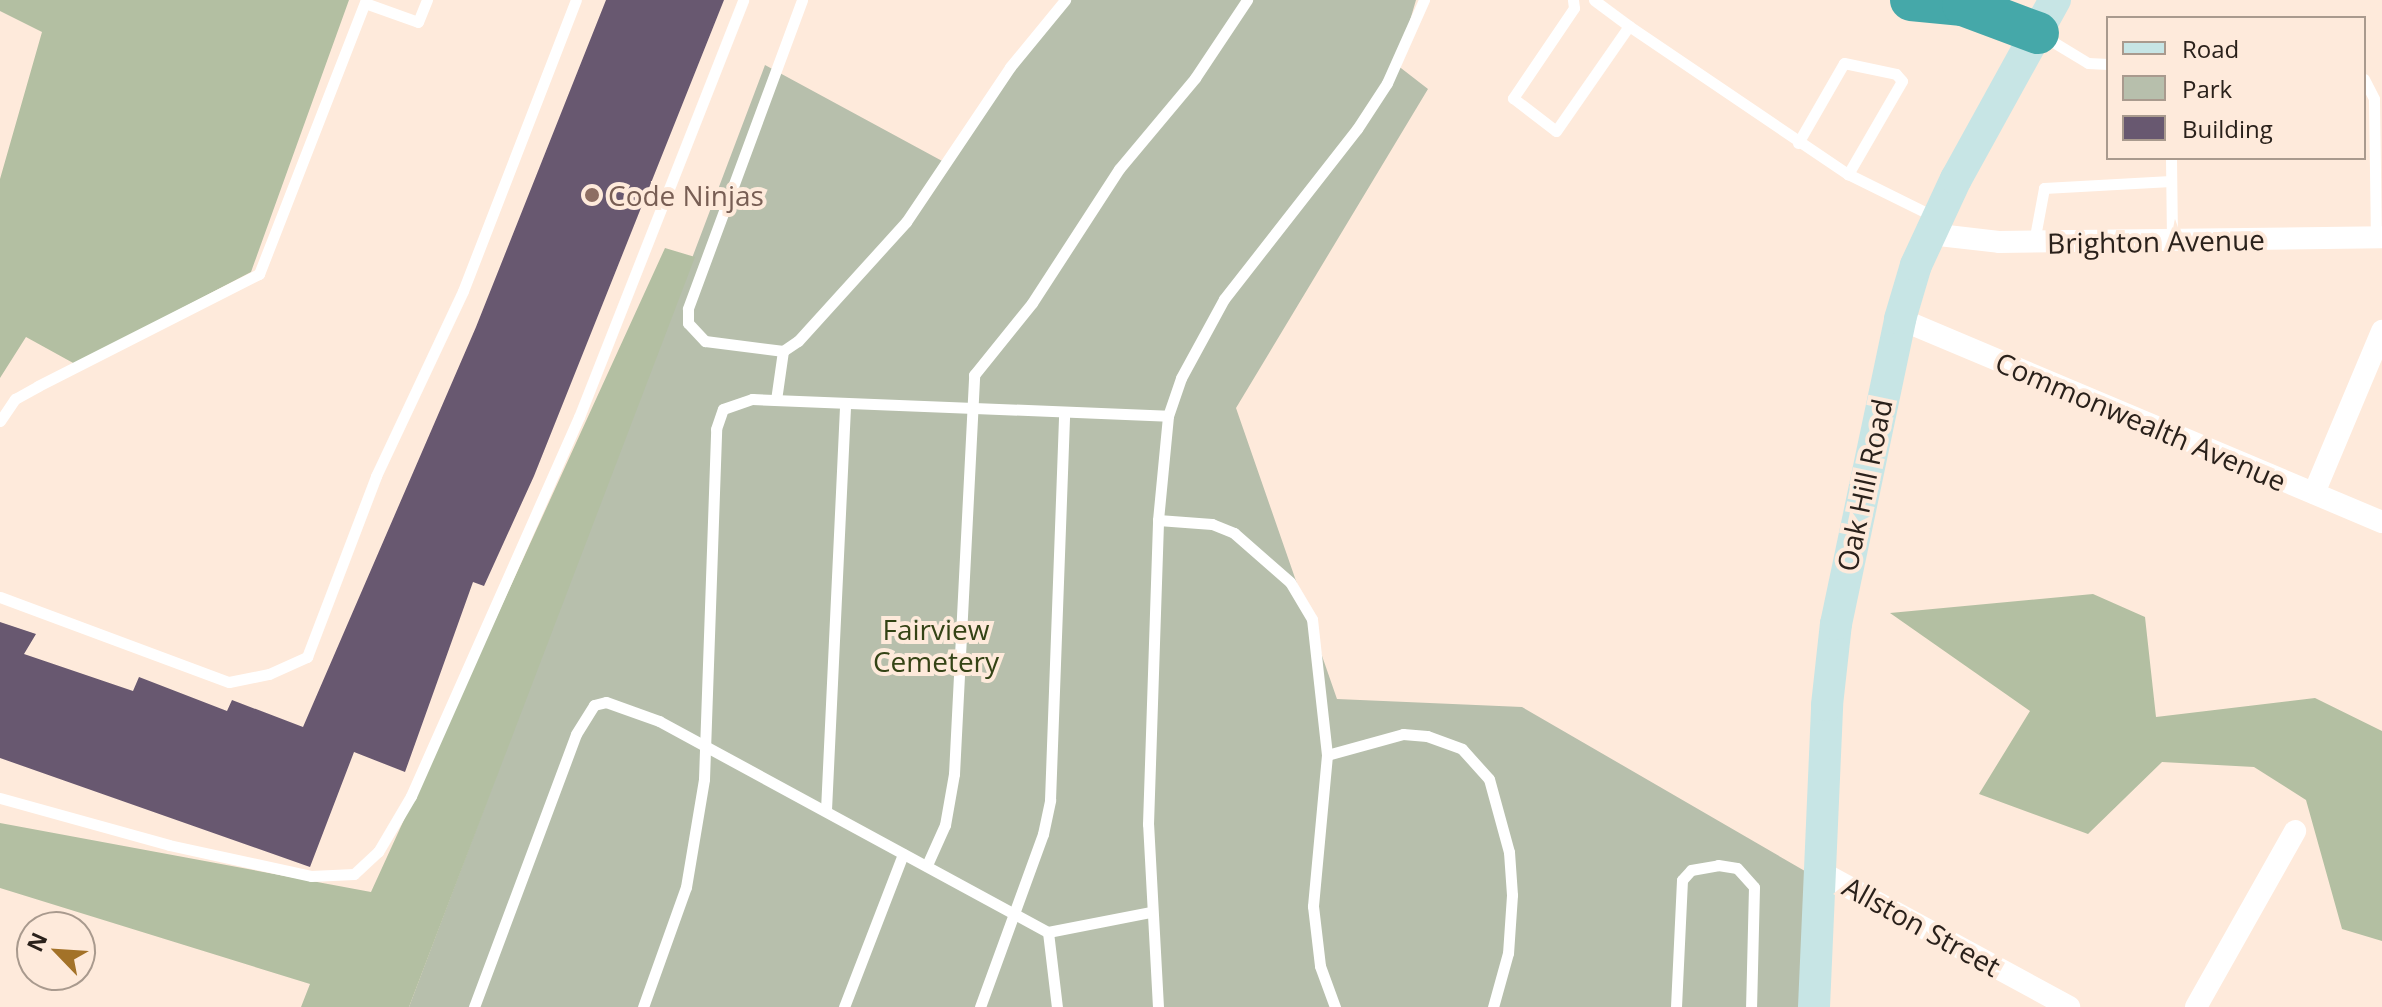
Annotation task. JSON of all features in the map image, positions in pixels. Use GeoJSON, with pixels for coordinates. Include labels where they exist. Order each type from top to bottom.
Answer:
{"type":"FeatureCollection","features":[{"type":"Feature","properties":{"kind":"highway"},"geometry":{"type":"LineString","coordinates":[[1911,0],[2046,16]]}},
{"type":"Feature","properties":{"kind":"street","name":"Oak Hill Road"},"geometry":{"type":"LineString","coordinates":[[1814,1007],[1817,870],[1836,624],[1900,319],[1934,226],[1995,103],[2046,16]]}},
{"type":"Feature","properties":{"kind":"street","name":"Brighton Avenue"},"geometry":{"type":"LineString","coordinates":[[1934,226],[2034,242],[2379,237]]}},
{"type":"Feature","properties":{"kind":"street","name":"Commonwealth Avenue"},"geometry":{"type":"LineString","coordinates":[[1900,319],[2382,522]]}},
{"type":"Feature","properties":{"kind":"street"},"geometry":{"type":"LineString","coordinates":[[2314,493],[2382,331]]}},
{"type":"Feature","properties":{"kind":"street"},"geometry":{"type":"LineString","coordinates":[[2196,1007],[2295,831]]}},
{"type":"Feature","properties":{"kind":"street","name":"Allston Street"},"geometry":{"type":"LineString","coordinates":[[1817,870],[2069,1007]]}},
{"type":"Feature","properties":{"kind":"lane"},"geometry":{"type":"LineString","coordinates":[[0,421],[15,399],[259,274],[366,2],[418,22],[427,0]]}},
{"type":"Feature","properties":{"kind":"lane"},"geometry":{"type":"LineString","coordinates":[[0,597],[229,682],[269,674],[307,657],[376,476],[463,291],[576,0]]}},
{"type":"Feature","properties":{"kind":"lane"},"geometry":{"type":"LineString","coordinates":[[0,798],[169,845],[311,876],[354,874],[378,852],[411,796],[573,431],[743,0]]}},
{"type":"Feature","properties":{"kind":"lane"},"geometry":{"type":"LineString","coordinates":[[802,0],[688,309],[688,323],[705,341],[783,351],[798,341],[906,222],[1010,67],[1065,0]]}},
{"type":"Feature","properties":{"kind":"lane"},"geometry":{"type":"LineString","coordinates":[[927,865],[945,825],[954,774],[972,408],[979,367],[1032,303],[1119,169],[1195,78],[1247,0]]}},
{"type":"Feature","properties":{"kind":"lane"},"geometry":{"type":"LineString","coordinates":[[1158,1007],[1148,824],[1158,520],[1168,416],[1211,320],[1259,249],[1357,129],[1393,72],[1424,0]]}},
{"type":"Feature","properties":{"kind":"lane"},"geometry":{"type":"LineString","coordinates":[[1573,0],[1574,8],[1513,98],[1556,131],[1629,26]]}},
{"type":"Feature","properties":{"kind":"lane"},"geometry":{"type":"LineString","coordinates":[[1594,0],[1798,143],[1934,226]]}},
{"type":"Feature","properties":{"kind":"lane"},"geometry":{"type":"LineString","coordinates":[[2046,16],[2088,63],[2106,64]]}},
{"type":"Feature","properties":{"kind":"lane"},"geometry":{"type":"LineString","coordinates":[[1798,143],[1844,63],[1896,74],[1902,81],[1848,174]]}},
{"type":"Feature","properties":{"kind":"lane"},"geometry":{"type":"LineString","coordinates":[[2366,83],[2374,99],[2379,237]]}},
{"type":"Feature","properties":{"kind":"lane"},"geometry":{"type":"LineString","coordinates":[[2171,160],[2172,241]]}},
{"type":"Feature","properties":{"kind":"lane"},"geometry":{"type":"LineString","coordinates":[[2034,242],[2044,188],[2171,181]]}},
{"type":"Feature","properties":{"kind":"lane"},"geometry":{"type":"LineString","coordinates":[[776,400],[783,351]]}},
{"type":"Feature","properties":{"kind":"lane"},"geometry":{"type":"LineString","coordinates":[[643,1007],[686,887],[705,747],[717,417],[736,402],[776,400],[1168,416]]}},
{"type":"Feature","properties":{"kind":"lane"},"geometry":{"type":"LineString","coordinates":[[826,810],[845,403]]}},
{"type":"Feature","properties":{"kind":"lane"},"geometry":{"type":"LineString","coordinates":[[980,1007],[1015,913],[1050,800],[1064,413]]}},
{"type":"Feature","properties":{"kind":"lane"},"geometry":{"type":"LineString","coordinates":[[1158,520],[1212,524],[1234,533],[1255,547],[1301,596],[1318,645],[1327,755],[1313,906],[1320,966],[1335,1007]]}},
{"type":"Feature","properties":{"kind":"lane"},"geometry":{"type":"LineString","coordinates":[[474,1007],[576,734],[594,705],[625,706],[826,810],[1048,932],[1151,912]]}},
{"type":"Feature","properties":{"kind":"lane"},"geometry":{"type":"LineString","coordinates":[[1327,755],[1403,734],[1427,736],[1462,749],[1489,779],[1500,807],[1512,882],[1508,953],[1493,1007]]}},
{"type":"Feature","properties":{"kind":"lane"},"geometry":{"type":"LineString","coordinates":[[844,1007],[903,854]]}},
{"type":"Feature","properties":{"kind":"lane"},"geometry":{"type":"LineString","coordinates":[[1676,1007],[1682,880],[1691,870],[1718,865],[1737,868],[1754,887],[1751,1007]]}},
{"type":"Feature","properties":{"kind":"lane"},"geometry":{"type":"LineString","coordinates":[[1048,932],[1057,1007]]}},
{"type":"Feature","properties":{"kind":"green space"},"geometry":{"type":"Polygon","coordinates":[[[0,0],[349,0],[251,272],[75,364],[26,337],[0,378],[0,179],[42,32],[0,11],[0,0]]]}},
{"type":"Feature","properties":{"kind":"green space","name":"Fairview Cemetery"},"geometry":{"type":"Polygon","coordinates":[[[1060,0],[1416,0],[1397,65],[1428,89],[1236,408],[1337,699],[1522,707],[1817,878],[1812,1007],[409,1007],[765,65],[944,162],[1060,0]]]}},
{"type":"Feature","properties":{"kind":"green space"},"geometry":{"type":"Polygon","coordinates":[[[665,248],[695,257],[409,1007],[301,1007],[310,984],[96,918],[96,911],[74,911],[0,888],[0,823],[371,892],[665,248]]]}},
{"type":"Feature","properties":{"kind":"green space"},"geometry":{"type":"Polygon","coordinates":[[[2093,594],[2145,617],[2156,717],[2315,698],[2382,731],[2382,941],[2342,929],[2306,800],[2254,767],[2162,762],[2088,834],[1979,794],[2030,711],[1890,613],[2093,594]]]}},
{"type":"Feature","properties":{"kind":"building"},"geometry":{"type":"Polygon","coordinates":[[[606,0],[724,0],[534,476],[484,586],[473,582],[405,772],[354,752],[310,867],[0,758],[0,622],[36,634],[24,654],[133,691],[139,677],[227,711],[232,700],[303,727],[476,327],[606,0]]]}},
{"type":"Feature","properties":{"kind":"place","name":"Code Ninjas"},"geometry":{"type":"Point","coordinates":[592,195]}}]}
